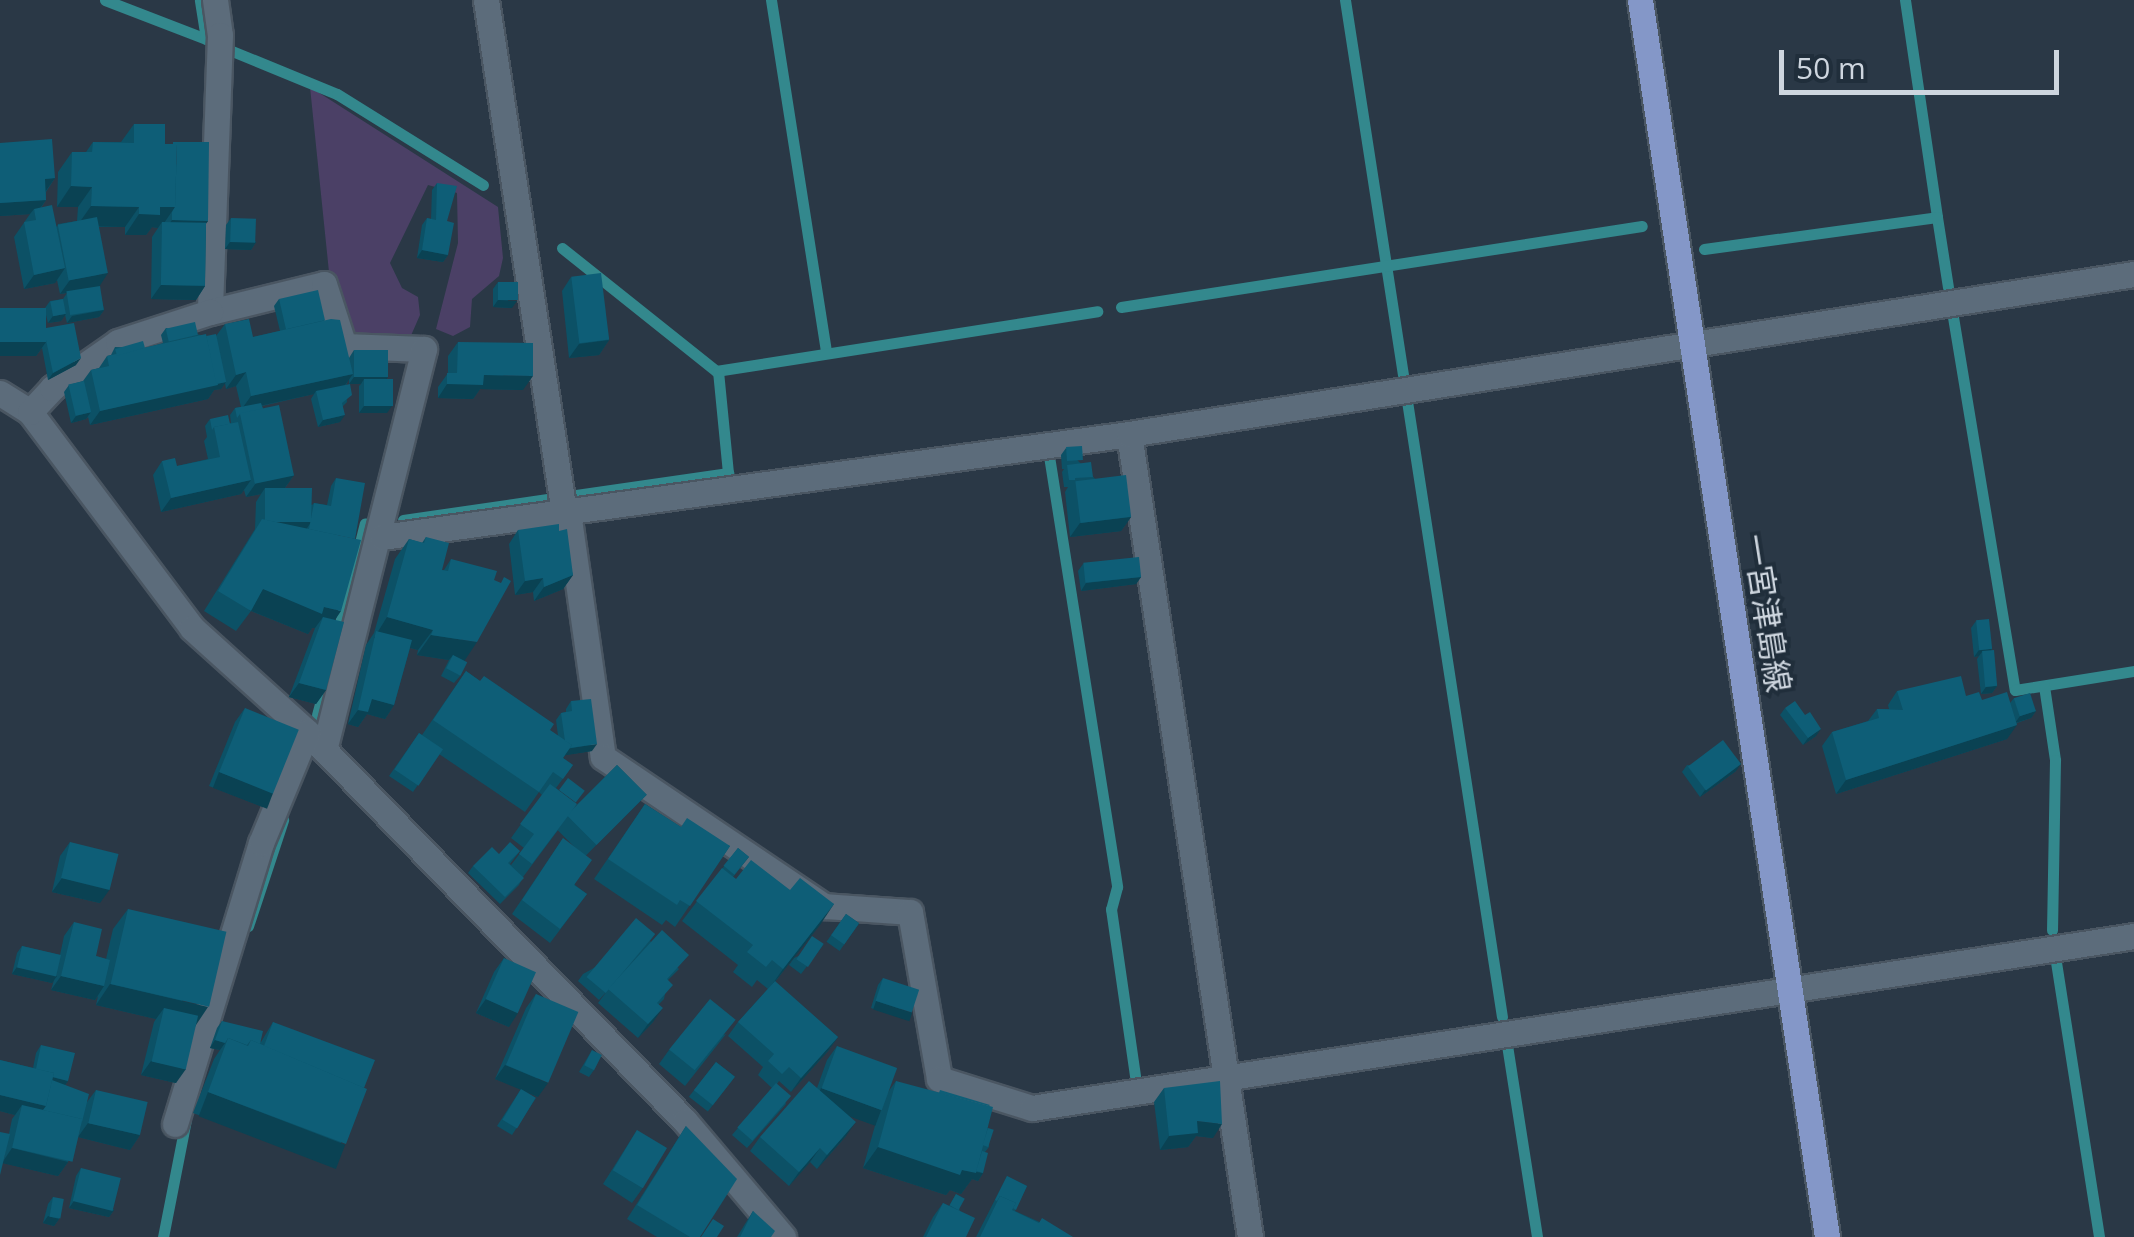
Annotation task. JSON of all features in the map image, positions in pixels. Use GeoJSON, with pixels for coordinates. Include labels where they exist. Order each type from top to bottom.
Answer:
{"type":"FeatureCollection","features":[{"type":"Feature","properties":{"kind":"main road","name":"一宮津島線"},"geometry":{"type":"LineString","coordinates":[[1640,0],[1827,1237]]}},
{"type":"Feature","properties":{"kind":"street"},"geometry":{"type":"LineString","coordinates":[[210,312],[220,35],[215,0]]}},
{"type":"Feature","properties":{"kind":"street"},"geometry":{"type":"LineString","coordinates":[[486,0],[530,352],[566,513],[603,757],[824,906],[910,912],[939,1079],[1032,1108],[2134,936]]}},
{"type":"Feature","properties":{"kind":"street"},"geometry":{"type":"LineString","coordinates":[[382,537],[1129,434],[1692,340],[2134,274]]}},
{"type":"Feature","properties":{"kind":"street"},"geometry":{"type":"LineString","coordinates":[[30,412],[52,388],[118,342],[210,312],[324,284],[344,346],[433,349],[382,537],[316,741],[261,843],[174,1124]]}},
{"type":"Feature","properties":{"kind":"street"},"geometry":{"type":"LineString","coordinates":[[0,392],[30,412],[192,628],[316,741],[686,1121],[783,1237]]}},
{"type":"Feature","properties":{"kind":"street"},"geometry":{"type":"LineString","coordinates":[[1129,434],[1223,1078],[1250,1237]]}},
{"type":"Feature","properties":{"kind":"shaded area"},"geometry":{"type":"Polygon","coordinates":[[[310,87],[498,207],[503,258],[499,276],[472,299],[470,327],[453,336],[436,329],[458,243],[457,193],[428,185],[390,263],[402,288],[418,297],[420,315],[409,340],[348,336],[329,272],[310,87]]]}},
{"type":"Feature","properties":{"kind":"building"},"geometry":{"type":"Polygon","coordinates":[[[134,124],[165,124],[165,144],[177,144],[175,207],[160,207],[160,215],[139,214],[139,207],[91,206],[92,187],[71,186],[72,152],[92,152],[93,142],[134,143],[134,124]]]}},
{"type":"Feature","properties":{"kind":"building"},"geometry":{"type":"Polygon","coordinates":[[[52,139],[55,178],[45,179],[46,200],[0,203],[0,143],[52,139]]]}},
{"type":"Feature","properties":{"kind":"building"},"geometry":{"type":"Polygon","coordinates":[[[173,142],[209,142],[208,221],[172,220],[177,144],[173,142]]]}},
{"type":"Feature","properties":{"kind":"building"},"geometry":{"type":"Polygon","coordinates":[[[437,183],[457,186],[447,221],[454,223],[448,255],[422,250],[427,218],[436,220],[437,183]]]}},
{"type":"Feature","properties":{"kind":"building"},"geometry":{"type":"Polygon","coordinates":[[[52,205],[65,268],[34,275],[24,222],[36,220],[34,209],[52,205]]]}},
{"type":"Feature","properties":{"kind":"building"},"geometry":{"type":"Polygon","coordinates":[[[97,217],[108,273],[69,281],[58,225],[97,217]]]}},
{"type":"Feature","properties":{"kind":"building"},"geometry":{"type":"Polygon","coordinates":[[[231,218],[256,219],[255,243],[230,242],[231,218]]]}},
{"type":"Feature","properties":{"kind":"building"},"geometry":{"type":"Polygon","coordinates":[[[162,222],[206,223],[205,286],[161,285],[162,222]]]}},
{"type":"Feature","properties":{"kind":"building"},"geometry":{"type":"Polygon","coordinates":[[[601,273],[609,340],[579,343],[571,277],[601,273]]]}},
{"type":"Feature","properties":{"kind":"building"},"geometry":{"type":"Polygon","coordinates":[[[498,282],[518,282],[518,300],[498,300],[498,282]]]}},
{"type":"Feature","properties":{"kind":"building"},"geometry":{"type":"Polygon","coordinates":[[[100,286],[104,310],[70,315],[66,291],[100,286]]]}},
{"type":"Feature","properties":{"kind":"building"},"geometry":{"type":"Polygon","coordinates":[[[318,290],[325,320],[286,329],[279,299],[318,290]]]}},
{"type":"Feature","properties":{"kind":"building"},"geometry":{"type":"Polygon","coordinates":[[[63,299],[66,314],[53,316],[50,301],[63,299]]]}},
{"type":"Feature","properties":{"kind":"building"},"geometry":{"type":"Polygon","coordinates":[[[0,308],[46,308],[46,342],[0,342],[0,308]]]}},
{"type":"Feature","properties":{"kind":"building"},"geometry":{"type":"Polygon","coordinates":[[[249,319],[253,337],[340,320],[353,374],[251,396],[246,372],[236,375],[225,324],[249,319]]]}},
{"type":"Feature","properties":{"kind":"building"},"geometry":{"type":"Polygon","coordinates":[[[195,322],[198,335],[169,341],[166,329],[195,322]]]}},
{"type":"Feature","properties":{"kind":"building"},"geometry":{"type":"Polygon","coordinates":[[[74,323],[81,358],[53,373],[46,328],[74,323]]]}},
{"type":"Feature","properties":{"kind":"building"},"geometry":{"type":"Polygon","coordinates":[[[206,334],[218,385],[100,411],[91,370],[109,366],[107,356],[206,334]]]}},
{"type":"Feature","properties":{"kind":"building"},"geometry":{"type":"Polygon","coordinates":[[[216,334],[226,382],[216,384],[206,336],[216,334]]]}},
{"type":"Feature","properties":{"kind":"building"},"geometry":{"type":"Polygon","coordinates":[[[143,341],[145,348],[117,356],[115,349],[143,341]]]}},
{"type":"Feature","properties":{"kind":"building"},"geometry":{"type":"Polygon","coordinates":[[[458,342],[533,343],[533,376],[484,375],[483,385],[447,384],[447,373],[457,373],[458,342]]]}},
{"type":"Feature","properties":{"kind":"building"},"geometry":{"type":"Polygon","coordinates":[[[354,350],[388,350],[388,377],[354,377],[354,350]]]}},
{"type":"Feature","properties":{"kind":"building"},"geometry":{"type":"Polygon","coordinates":[[[364,379],[393,379],[393,406],[364,406],[364,379]]]}},
{"type":"Feature","properties":{"kind":"building"},"geometry":{"type":"Polygon","coordinates":[[[84,381],[91,412],[76,416],[68,385],[84,381]]]}},
{"type":"Feature","properties":{"kind":"building"},"geometry":{"type":"Polygon","coordinates":[[[350,384],[352,395],[342,403],[345,415],[323,420],[316,391],[350,384]]]}},
{"type":"Feature","properties":{"kind":"building"},"geometry":{"type":"Polygon","coordinates":[[[261,403],[263,409],[237,418],[235,408],[261,403]]]}},
{"type":"Feature","properties":{"kind":"building"},"geometry":{"type":"Polygon","coordinates":[[[279,405],[294,475],[255,484],[240,413],[279,405]]]}},
{"type":"Feature","properties":{"kind":"building"},"geometry":{"type":"Polygon","coordinates":[[[228,415],[230,424],[212,430],[210,419],[228,415]]]}},
{"type":"Feature","properties":{"kind":"building"},"geometry":{"type":"Polygon","coordinates":[[[238,422],[251,480],[171,498],[162,461],[175,458],[177,466],[220,457],[214,427],[238,422]]]}},
{"type":"Feature","properties":{"kind":"building"},"geometry":{"type":"Polygon","coordinates":[[[1082,446],[1083,460],[1067,461],[1066,447],[1082,446]]]}},
{"type":"Feature","properties":{"kind":"building"},"geometry":{"type":"Polygon","coordinates":[[[1091,462],[1093,477],[1069,480],[1067,465],[1091,462]]]}},
{"type":"Feature","properties":{"kind":"building"},"geometry":{"type":"Polygon","coordinates":[[[1126,475],[1131,517],[1080,523],[1075,481],[1126,475]]]}},
{"type":"Feature","properties":{"kind":"building"},"geometry":{"type":"Polygon","coordinates":[[[336,478],[365,483],[355,539],[309,529],[314,503],[331,506],[336,478]]]}},
{"type":"Feature","properties":{"kind":"building"},"geometry":{"type":"Polygon","coordinates":[[[265,488],[312,488],[311,522],[265,520],[265,488]]]}},
{"type":"Feature","properties":{"kind":"building"},"geometry":{"type":"Polygon","coordinates":[[[262,519],[361,540],[341,611],[324,607],[322,614],[263,589],[251,611],[218,591],[262,519]]]}},
{"type":"Feature","properties":{"kind":"building"},"geometry":{"type":"Polygon","coordinates":[[[559,524],[559,531],[567,529],[573,575],[544,587],[543,578],[525,581],[518,530],[559,524]]]}},
{"type":"Feature","properties":{"kind":"building"},"geometry":{"type":"Polygon","coordinates":[[[426,537],[449,543],[442,570],[448,571],[451,559],[497,571],[494,580],[501,583],[504,577],[511,581],[477,642],[431,635],[433,630],[387,617],[409,539],[424,543],[426,537]]]}},
{"type":"Feature","properties":{"kind":"building"},"geometry":{"type":"Polygon","coordinates":[[[1139,557],[1141,577],[1085,583],[1083,563],[1139,557]]]}},
{"type":"Feature","properties":{"kind":"building"},"geometry":{"type":"Polygon","coordinates":[[[323,617],[344,622],[326,690],[299,683],[323,617]]]}},
{"type":"Feature","properties":{"kind":"building"},"geometry":{"type":"Polygon","coordinates":[[[1989,619],[1992,649],[1979,650],[1976,620],[1989,619]]]}},
{"type":"Feature","properties":{"kind":"building"},"geometry":{"type":"Polygon","coordinates":[[[376,631],[412,640],[394,705],[372,699],[368,712],[358,710],[376,631]]]}},
{"type":"Feature","properties":{"kind":"building"},"geometry":{"type":"Polygon","coordinates":[[[1994,650],[1997,686],[1985,687],[1982,651],[1994,650]]]}},
{"type":"Feature","properties":{"kind":"building"},"geometry":{"type":"Polygon","coordinates":[[[453,655],[467,662],[460,676],[446,668],[453,655]]]}},
{"type":"Feature","properties":{"kind":"building"},"geometry":{"type":"Polygon","coordinates":[[[466,671],[480,681],[484,676],[554,724],[550,730],[572,745],[563,758],[573,765],[563,779],[553,772],[539,792],[433,720],[466,671]]]}},
{"type":"Feature","properties":{"kind":"building"},"geometry":{"type":"Polygon","coordinates":[[[1961,676],[1966,696],[1979,692],[1982,700],[2007,692],[2017,725],[1846,780],[1832,732],[1879,718],[1877,709],[1903,710],[1897,691],[1961,676]]]}},
{"type":"Feature","properties":{"kind":"building"},"geometry":{"type":"Polygon","coordinates":[[[2030,693],[2036,711],[2020,716],[2014,698],[2030,693]]]}},
{"type":"Feature","properties":{"kind":"building"},"geometry":{"type":"Polygon","coordinates":[[[591,699],[597,744],[570,748],[572,745],[565,741],[561,713],[572,711],[571,701],[591,699]]]}},
{"type":"Feature","properties":{"kind":"building"},"geometry":{"type":"Polygon","coordinates":[[[1795,701],[1805,715],[1810,712],[1821,729],[1808,738],[1785,708],[1795,701]]]}},
{"type":"Feature","properties":{"kind":"building"},"geometry":{"type":"Polygon","coordinates":[[[245,708],[299,730],[273,794],[219,772],[245,708]]]}},
{"type":"Feature","properties":{"kind":"building"},"geometry":{"type":"Polygon","coordinates":[[[419,733],[443,749],[418,786],[394,769],[419,733]]]}},
{"type":"Feature","properties":{"kind":"building"},"geometry":{"type":"Polygon","coordinates":[[[1723,740],[1741,764],[1706,790],[1688,766],[1723,740]]]}},
{"type":"Feature","properties":{"kind":"building"},"geometry":{"type":"Polygon","coordinates":[[[617,765],[647,795],[596,845],[567,815],[617,765]]]}},
{"type":"Feature","properties":{"kind":"building"},"geometry":{"type":"Polygon","coordinates":[[[568,778],[585,791],[576,803],[559,790],[568,778]]]}},
{"type":"Feature","properties":{"kind":"building"},"geometry":{"type":"Polygon","coordinates":[[[550,784],[577,804],[532,864],[519,854],[534,834],[520,824],[550,784]]]}},
{"type":"Feature","properties":{"kind":"building"},"geometry":{"type":"Polygon","coordinates":[[[645,804],[681,827],[687,818],[730,846],[690,906],[680,900],[677,905],[608,859],[645,804]]]}},
{"type":"Feature","properties":{"kind":"building"},"geometry":{"type":"Polygon","coordinates":[[[563,838],[592,860],[574,885],[587,894],[560,929],[522,900],[563,838]]]}},
{"type":"Feature","properties":{"kind":"building"},"geometry":{"type":"Polygon","coordinates":[[[70,842],[119,854],[110,890],[61,878],[70,842]]]}},
{"type":"Feature","properties":{"kind":"building"},"geometry":{"type":"Polygon","coordinates":[[[510,842],[520,851],[508,863],[524,878],[505,897],[473,866],[492,847],[499,854],[510,842]]]}},
{"type":"Feature","properties":{"kind":"building"},"geometry":{"type":"Polygon","coordinates":[[[738,848],[749,857],[734,875],[724,866],[738,848]]]}},
{"type":"Feature","properties":{"kind":"building"},"geometry":{"type":"Polygon","coordinates":[[[751,860],[790,890],[800,878],[834,904],[783,969],[772,960],[766,967],[747,952],[753,945],[696,901],[722,868],[736,879],[751,860]]]}},
{"type":"Feature","properties":{"kind":"building"},"geometry":{"type":"Polygon","coordinates":[[[128,909],[226,932],[209,1007],[111,984],[128,909]]]}},
{"type":"Feature","properties":{"kind":"building"},"geometry":{"type":"Polygon","coordinates":[[[846,914],[859,923],[844,944],[831,935],[846,914]]]}},
{"type":"Feature","properties":{"kind":"building"},"geometry":{"type":"Polygon","coordinates":[[[636,918],[655,934],[606,993],[587,977],[636,918]]]}},
{"type":"Feature","properties":{"kind":"building"},"geometry":{"type":"Polygon","coordinates":[[[74,922],[102,929],[96,956],[110,960],[104,986],[61,976],[74,922]]]}},
{"type":"Feature","properties":{"kind":"building"},"geometry":{"type":"Polygon","coordinates":[[[662,930],[689,955],[667,979],[673,985],[657,1003],[663,1008],[648,1024],[608,989],[662,930]]]}},
{"type":"Feature","properties":{"kind":"building"},"geometry":{"type":"Polygon","coordinates":[[[812,936],[824,944],[808,967],[796,959],[812,936]]]}},
{"type":"Feature","properties":{"kind":"building"},"geometry":{"type":"Polygon","coordinates":[[[22,946],[61,955],[56,976],[17,967],[22,946]]]}},
{"type":"Feature","properties":{"kind":"building"},"geometry":{"type":"Polygon","coordinates":[[[504,958],[536,972],[518,1013],[486,999],[504,958]]]}},
{"type":"Feature","properties":{"kind":"building"},"geometry":{"type":"Polygon","coordinates":[[[883,978],[919,990],[912,1013],[876,1001],[883,978]]]}},
{"type":"Feature","properties":{"kind":"building"},"geometry":{"type":"Polygon","coordinates":[[[775,981],[838,1037],[801,1078],[789,1067],[782,1074],[768,1061],[774,1054],[738,1022],[775,981]]]}},
{"type":"Feature","properties":{"kind":"building"},"geometry":{"type":"Polygon","coordinates":[[[536,994],[578,1012],[548,1083],[506,1065],[536,994]]]}},
{"type":"Feature","properties":{"kind":"building"},"geometry":{"type":"Polygon","coordinates":[[[710,999],[736,1020],[695,1070],[669,1050],[710,999]]]}},
{"type":"Feature","properties":{"kind":"building"},"geometry":{"type":"Polygon","coordinates":[[[164,1008],[198,1016],[186,1069],[152,1062],[164,1008]]]}},
{"type":"Feature","properties":{"kind":"building"},"geometry":{"type":"Polygon","coordinates":[[[222,1021],[263,1031],[260,1044],[251,1040],[247,1045],[228,1038],[225,1043],[215,1040],[222,1021]]]}},
{"type":"Feature","properties":{"kind":"building"},"geometry":{"type":"Polygon","coordinates":[[[273,1022],[375,1060],[364,1088],[264,1046],[273,1022]]]}},
{"type":"Feature","properties":{"kind":"building"},"geometry":{"type":"Polygon","coordinates":[[[228,1038],[248,1046],[251,1040],[367,1089],[346,1144],[208,1092],[228,1038]]]}},
{"type":"Feature","properties":{"kind":"building"},"geometry":{"type":"Polygon","coordinates":[[[41,1045],[75,1053],[68,1081],[36,1069],[41,1045]]]}},
{"type":"Feature","properties":{"kind":"building"},"geometry":{"type":"Polygon","coordinates":[[[837,1046],[897,1068],[882,1110],[822,1088],[837,1046]]]}},
{"type":"Feature","properties":{"kind":"building"},"geometry":{"type":"Polygon","coordinates":[[[592,1050],[602,1055],[594,1070],[584,1065],[592,1050]]]}},
{"type":"Feature","properties":{"kind":"building"},"geometry":{"type":"Polygon","coordinates":[[[0,1060],[54,1073],[46,1106],[0,1095],[0,1060]]]}},
{"type":"Feature","properties":{"kind":"building"},"geometry":{"type":"Polygon","coordinates":[[[716,1062],[735,1077],[713,1105],[694,1090],[716,1062]]]}},
{"type":"Feature","properties":{"kind":"building"},"geometry":{"type":"Polygon","coordinates":[[[52,1080],[89,1094],[82,1122],[43,1110],[52,1080]]]}},
{"type":"Feature","properties":{"kind":"building"},"geometry":{"type":"Polygon","coordinates":[[[809,1081],[856,1122],[827,1155],[820,1148],[799,1172],[760,1137],[809,1081]]]}},
{"type":"Feature","properties":{"kind":"building"},"geometry":{"type":"Polygon","coordinates":[[[896,1081],[993,1107],[976,1173],[962,1170],[960,1175],[878,1147],[896,1081]]]}},
{"type":"Feature","properties":{"kind":"building"},"geometry":{"type":"Polygon","coordinates":[[[1220,1081],[1222,1124],[1197,1121],[1198,1133],[1169,1136],[1164,1088],[1220,1081]]]}},
{"type":"Feature","properties":{"kind":"building"},"geometry":{"type":"Polygon","coordinates":[[[776,1083],[791,1096],[752,1141],[737,1128],[776,1083]]]}},
{"type":"Feature","properties":{"kind":"building"},"geometry":{"type":"Polygon","coordinates":[[[521,1089],[536,1098],[517,1129],[502,1120],[521,1089]]]}},
{"type":"Feature","properties":{"kind":"building"},"geometry":{"type":"Polygon","coordinates":[[[96,1090],[148,1102],[140,1135],[88,1123],[96,1090]]]}},
{"type":"Feature","properties":{"kind":"building"},"geometry":{"type":"Polygon","coordinates":[[[940,1090],[990,1105],[939,1093],[940,1090]]]}},
{"type":"Feature","properties":{"kind":"building"},"geometry":{"type":"Polygon","coordinates":[[[22,1105],[82,1119],[73,1162],[12,1148],[22,1105]]]}},
{"type":"Feature","properties":{"kind":"building"},"geometry":{"type":"Polygon","coordinates":[[[686,1126],[737,1179],[700,1237],[690,1237],[637,1205],[686,1126]]]}},
{"type":"Feature","properties":{"kind":"building"},"geometry":{"type":"Polygon","coordinates":[[[988,1128],[994,1130],[988,1147],[982,1145],[988,1128]]]}},
{"type":"Feature","properties":{"kind":"building"},"geometry":{"type":"Polygon","coordinates":[[[637,1130],[667,1148],[643,1188],[613,1170],[637,1130]]]}},
{"type":"Feature","properties":{"kind":"building"},"geometry":{"type":"Polygon","coordinates":[[[0,1132],[10,1134],[0,1175],[0,1132]]]}},
{"type":"Feature","properties":{"kind":"building"},"geometry":{"type":"Polygon","coordinates":[[[982,1151],[988,1153],[983,1173],[976,1171],[982,1151]]]}},
{"type":"Feature","properties":{"kind":"building"},"geometry":{"type":"Polygon","coordinates":[[[81,1168],[121,1178],[113,1211],[73,1201],[81,1168]]]}},
{"type":"Feature","properties":{"kind":"building"},"geometry":{"type":"Polygon","coordinates":[[[1007,1176],[1027,1186],[1016,1210],[1016,1203],[1000,1196],[995,1200],[1007,1176]]]}},
{"type":"Feature","properties":{"kind":"building"},"geometry":{"type":"Polygon","coordinates":[[[956,1194],[965,1199],[958,1210],[950,1205],[956,1194]]]}},
{"type":"Feature","properties":{"kind":"building"},"geometry":{"type":"Polygon","coordinates":[[[1000,1196],[1016,1203],[1012,1210],[1039,1223],[1042,1218],[1073,1237],[980,1237],[1000,1196]]]}},
{"type":"Feature","properties":{"kind":"building"},"geometry":{"type":"Polygon","coordinates":[[[53,1197],[64,1199],[60,1219],[50,1217],[53,1197]]]}},
{"type":"Feature","properties":{"kind":"building"},"geometry":{"type":"Polygon","coordinates":[[[943,1203],[975,1218],[966,1237],[926,1237],[943,1203]]]}},
{"type":"Feature","properties":{"kind":"building"},"geometry":{"type":"Polygon","coordinates":[[[753,1211],[775,1231],[771,1237],[740,1237],[753,1211]]]}},
{"type":"Feature","properties":{"kind":"building"},"geometry":{"type":"Polygon","coordinates":[[[713,1219],[724,1226],[717,1237],[701,1237],[713,1219]]]}},
{"type":"Feature","properties":{"kind":"waterway"},"geometry":{"type":"LineString","coordinates":[[105,0],[206,39],[200,0]]}},
{"type":"Feature","properties":{"kind":"waterway"},"geometry":{"type":"LineString","coordinates":[[771,0],[826,353]]}},
{"type":"Feature","properties":{"kind":"waterway"},"geometry":{"type":"LineString","coordinates":[[1345,0],[1403,375]]}},
{"type":"Feature","properties":{"kind":"waterway"},"geometry":{"type":"LineString","coordinates":[[1905,0],[1937,217]]}},
{"type":"Feature","properties":{"kind":"waterway"},"geometry":{"type":"LineString","coordinates":[[232,51],[337,94],[483,185]]}},
{"type":"Feature","properties":{"kind":"waterway"},"geometry":{"type":"LineString","coordinates":[[1704,249],[1937,217],[1948,287]]}},
{"type":"Feature","properties":{"kind":"waterway"},"geometry":{"type":"LineString","coordinates":[[1121,307],[1642,226]]}},
{"type":"Feature","properties":{"kind":"waterway"},"geometry":{"type":"LineString","coordinates":[[562,248],[716,371],[1097,311]]}},
{"type":"Feature","properties":{"kind":"waterway"},"geometry":{"type":"LineString","coordinates":[[1953,317],[2015,690],[2134,671]]}},
{"type":"Feature","properties":{"kind":"waterway"},"geometry":{"type":"LineString","coordinates":[[576,495],[728,473],[718,371]]}},
{"type":"Feature","properties":{"kind":"waterway"},"geometry":{"type":"LineString","coordinates":[[1407,401],[1502,1017]]}},
{"type":"Feature","properties":{"kind":"waterway"},"geometry":{"type":"LineString","coordinates":[[1049,456],[1117,887],[1111,909],[1135,1076]]}},
{"type":"Feature","properties":{"kind":"waterway"},"geometry":{"type":"LineString","coordinates":[[403,520],[547,499]]}},
{"type":"Feature","properties":{"kind":"waterway"},"geometry":{"type":"LineString","coordinates":[[337,635],[365,523]]}},
{"type":"Feature","properties":{"kind":"waterway"},"geometry":{"type":"LineString","coordinates":[[317,715],[326,682]]}},
{"type":"Feature","properties":{"kind":"waterway"},"geometry":{"type":"LineString","coordinates":[[2044,686],[2055,760],[2052,930]]}},
{"type":"Feature","properties":{"kind":"waterway"},"geometry":{"type":"LineString","coordinates":[[248,926],[283,820]]}},
{"type":"Feature","properties":{"kind":"waterway"},"geometry":{"type":"LineString","coordinates":[[2056,962],[2099,1237]]}},
{"type":"Feature","properties":{"kind":"waterway"},"geometry":{"type":"LineString","coordinates":[[1507,1045],[1537,1237]]}},
{"type":"Feature","properties":{"kind":"waterway"},"geometry":{"type":"LineString","coordinates":[[163,1237],[186,1120]]}}]}
